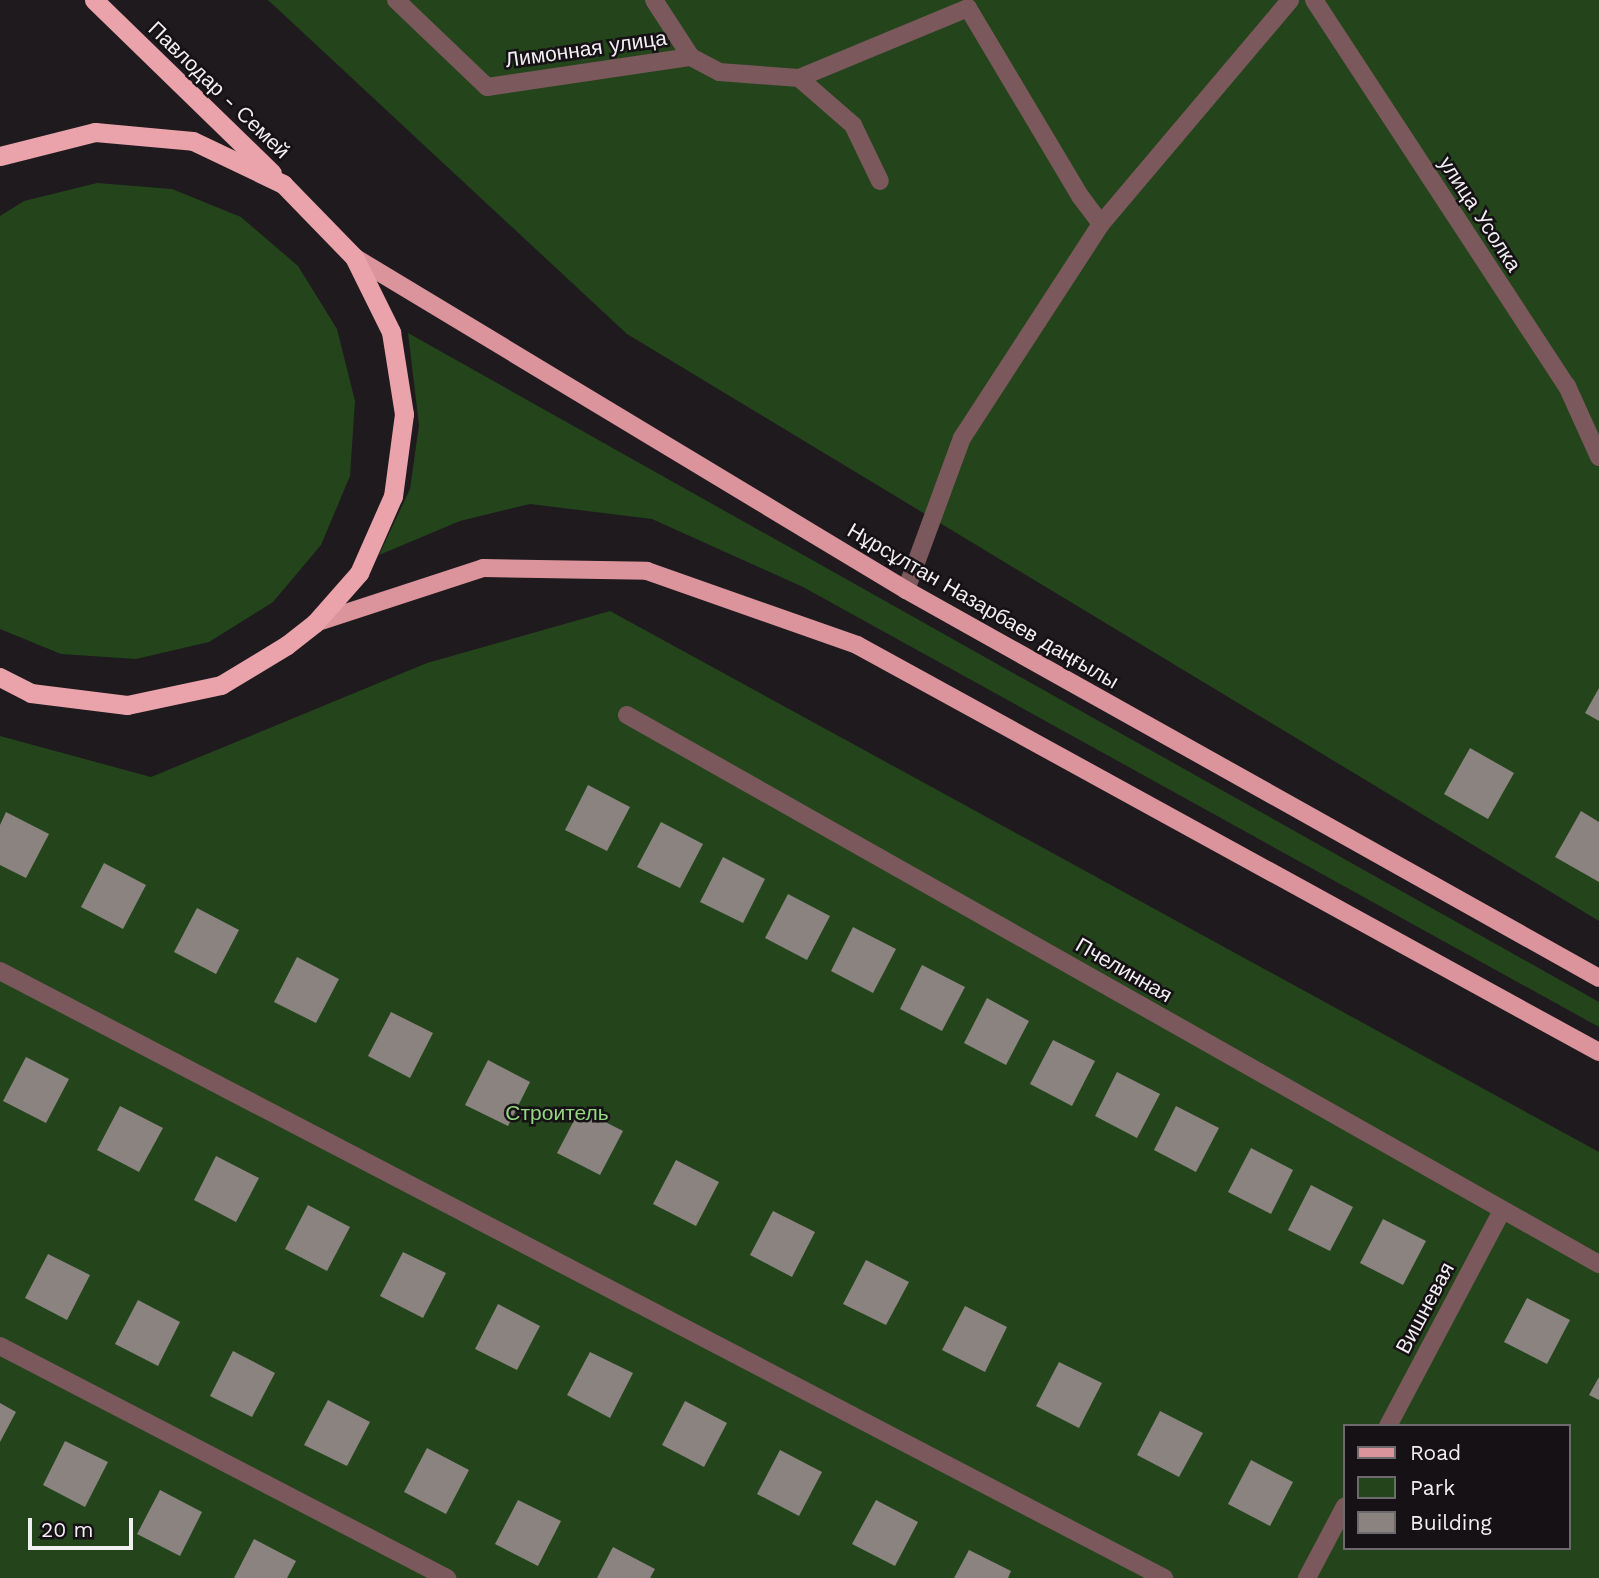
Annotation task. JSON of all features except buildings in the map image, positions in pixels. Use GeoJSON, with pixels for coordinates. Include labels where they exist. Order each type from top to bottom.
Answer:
{"type":"FeatureCollection","features":[{"type":"Feature","properties":{"kind":"highway","name":"Павлодар - Семей"},"geometry":{"type":"LineString","coordinates":[[0,677],[31,693],[127,705],[221,685],[287,645],[315,623],[359,573],[393,496],[404,414],[391,332],[354,257],[94,0]]}},
{"type":"Feature","properties":{"kind":"highway"},"geometry":{"type":"LineString","coordinates":[[0,156],[95,132],[193,141],[283,184]]}},
{"type":"Feature","properties":{"kind":"main road","name":"Нұрсұлтан Назарбаев даңғылы"},"geometry":{"type":"LineString","coordinates":[[354,257],[906,590],[1599,978]]}},
{"type":"Feature","properties":{"kind":"main road"},"geometry":{"type":"LineString","coordinates":[[315,623],[483,568],[647,571],[857,645],[1599,1052]]}},
{"type":"Feature","properties":{"kind":"street","name":"Лимонная улица"},"geometry":{"type":"LineString","coordinates":[[396,0],[487,87],[691,57]]}},
{"type":"Feature","properties":{"kind":"street"},"geometry":{"type":"LineString","coordinates":[[654,0],[691,57],[719,72],[799,78],[965,4],[1080,196],[1101,225]]}},
{"type":"Feature","properties":{"kind":"street"},"geometry":{"type":"LineString","coordinates":[[906,590],[962,438],[1101,225],[1290,0]]}},
{"type":"Feature","properties":{"kind":"street","name":"улица Усолка"},"geometry":{"type":"LineString","coordinates":[[1314,0],[1567,386],[1599,457]]}},
{"type":"Feature","properties":{"kind":"street"},"geometry":{"type":"LineString","coordinates":[[799,78],[853,125],[880,181]]}},
{"type":"Feature","properties":{"kind":"street","name":"Пчелинная"},"geometry":{"type":"LineString","coordinates":[[627,715],[1599,1264]]}},
{"type":"Feature","properties":{"kind":"street"},"geometry":{"type":"LineString","coordinates":[[0,971],[1164,1578]]}},
{"type":"Feature","properties":{"kind":"street","name":"Вишневая"},"geometry":{"type":"LineString","coordinates":[[1389,1424],[1502,1211]]}},
{"type":"Feature","properties":{"kind":"street"},"geometry":{"type":"LineString","coordinates":[[0,1346],[447,1578]]}},
{"type":"Feature","properties":{"kind":"street"},"geometry":{"type":"LineString","coordinates":[[1307,1578],[1344,1508]]}},
{"type":"Feature","properties":{"kind":"green space"},"geometry":{"type":"Polygon","coordinates":[[[268,0],[1599,0],[1599,921],[627,334],[268,0]]]}},
{"type":"Feature","properties":{"kind":"green space"},"geometry":{"type":"Polygon","coordinates":[[[97,183],[172,189],[241,217],[298,266],[337,329],[355,401],[350,476],[321,545],[273,602],[209,642],[136,659],[61,654],[0,629],[0,216],[24,201],[97,183]]]}},
{"type":"Feature","properties":{"kind":"green space"},"geometry":{"type":"Polygon","coordinates":[[[408,333],[1599,1002],[1599,1027],[803,587],[652,519],[530,504],[460,521],[379,555],[410,489],[419,425],[408,333]]]}},
{"type":"Feature","properties":{"kind":"green space","name":"Строитель"},"geometry":{"type":"Polygon","coordinates":[[[610,611],[1599,1152],[1599,1578],[0,1578],[0,736],[151,777],[427,663],[610,611]]]}}]}
